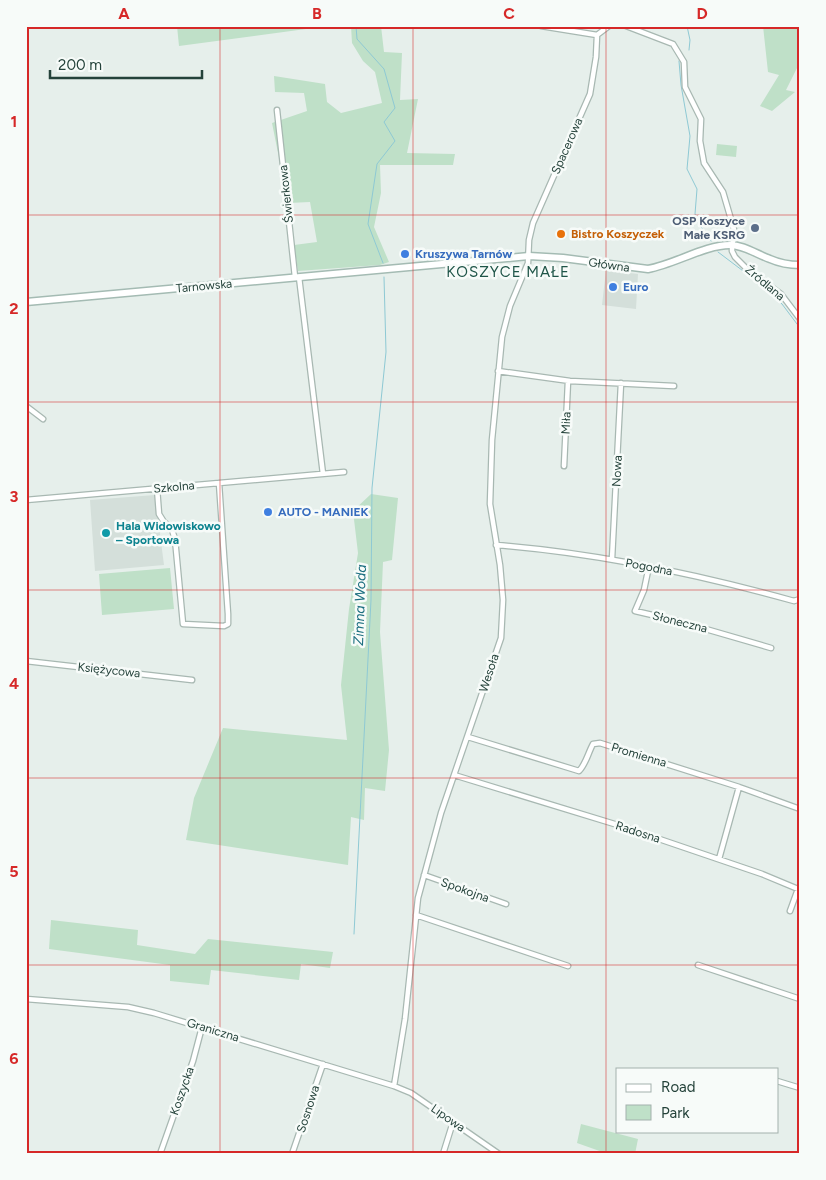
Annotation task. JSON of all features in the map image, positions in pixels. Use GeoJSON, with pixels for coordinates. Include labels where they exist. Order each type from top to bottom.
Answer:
{"type":"FeatureCollection","features":[{"type":"Feature","properties":{"kind":"street"},"geometry":{"type":"LineString","coordinates":[[540,26],[597,34],[609,26]]}},
{"type":"Feature","properties":{"kind":"street","name":"Źródlana"},"geometry":{"type":"LineString","coordinates":[[626,26],[673,44],[684,62],[685,87],[701,120],[700,141],[704,163],[723,192],[735,233],[732,245],[735,257],[747,269],[781,294],[800,319]]}},
{"type":"Feature","properties":{"kind":"street","name":"Spacerowa"},"geometry":{"type":"LineString","coordinates":[[530,256],[529,240],[532,222],[590,94],[596,57],[597,34]]}},
{"type":"Feature","properties":{"kind":"street","name":"Świerkowa"},"geometry":{"type":"LineString","coordinates":[[277,110],[297,277]]}},
{"type":"Feature","properties":{"kind":"street","name":"Główna"},"geometry":{"type":"LineString","coordinates":[[382,269],[530,256],[553,257],[648,269],[662,266],[712,248],[732,245],[745,248],[780,262],[800,265]]}},
{"type":"Feature","properties":{"kind":"street","name":"Wesoła"},"geometry":{"type":"LineString","coordinates":[[394,1086],[405,1019],[416,915],[424,875],[454,775],[500,638],[504,613],[500,566],[491,520],[490,465],[502,337],[508,314],[530,256]]}},
{"type":"Feature","properties":{"kind":"street","name":"Tarnowska"},"geometry":{"type":"LineString","coordinates":[[26,302],[382,269]]}},
{"type":"Feature","properties":{"kind":"street"},"geometry":{"type":"LineString","coordinates":[[297,277],[322,474]]}},
{"type":"Feature","properties":{"kind":"street"},"geometry":{"type":"LineString","coordinates":[[498,371],[568,381],[674,386]]}},
{"type":"Feature","properties":{"kind":"street","name":"Miła"},"geometry":{"type":"LineString","coordinates":[[564,466],[568,381]]}},
{"type":"Feature","properties":{"kind":"street","name":"Nowa"},"geometry":{"type":"LineString","coordinates":[[612,559],[621,383]]}},
{"type":"Feature","properties":{"kind":"street"},"geometry":{"type":"LineString","coordinates":[[26,406],[44,419]]}},
{"type":"Feature","properties":{"kind":"street","name":"Szkolna"},"geometry":{"type":"LineString","coordinates":[[26,500],[344,472]]}},
{"type":"Feature","properties":{"kind":"street"},"geometry":{"type":"LineString","coordinates":[[157,488],[159,514],[164,522],[172,527],[175,539],[184,624],[224,626],[228,624],[219,483]]}},
{"type":"Feature","properties":{"kind":"street","name":"Pogodna"},"geometry":{"type":"LineString","coordinates":[[496,545],[612,559],[738,586],[794,601],[800,599]]}},
{"type":"Feature","properties":{"kind":"street","name":"Słoneczna"},"geometry":{"type":"LineString","coordinates":[[648,566],[644,590],[635,611],[678,621],[771,648]]}},
{"type":"Feature","properties":{"kind":"street","name":"Księżycowa"},"geometry":{"type":"LineString","coordinates":[[26,661],[192,680]]}},
{"type":"Feature","properties":{"kind":"street","name":"Promienna"},"geometry":{"type":"LineString","coordinates":[[468,737],[579,771],[584,766],[588,752],[593,744],[600,743],[739,787],[800,809]]}},
{"type":"Feature","properties":{"kind":"street","name":"Radosna"},"geometry":{"type":"LineString","coordinates":[[454,775],[621,826],[762,874],[798,889],[790,911]]}},
{"type":"Feature","properties":{"kind":"street"},"geometry":{"type":"LineString","coordinates":[[719,859],[739,787]]}},
{"type":"Feature","properties":{"kind":"street","name":"Spokojna"},"geometry":{"type":"LineString","coordinates":[[424,875],[506,904]]}},
{"type":"Feature","properties":{"kind":"street"},"geometry":{"type":"LineString","coordinates":[[416,915],[568,966]]}},
{"type":"Feature","properties":{"kind":"street"},"geometry":{"type":"LineString","coordinates":[[698,964],[800,999]]}},
{"type":"Feature","properties":{"kind":"street","name":"Graniczna"},"geometry":{"type":"LineString","coordinates":[[26,999],[128,1007],[202,1027],[394,1086]]}},
{"type":"Feature","properties":{"kind":"street","name":"Koszycka"},"geometry":{"type":"LineString","coordinates":[[160,1154],[183,1090],[202,1027]]}},
{"type":"Feature","properties":{"kind":"street","name":"Sosnowa"},"geometry":{"type":"LineString","coordinates":[[292,1154],[322,1064]]}},
{"type":"Feature","properties":{"kind":"street"},"geometry":{"type":"LineString","coordinates":[[778,1081],[800,1088]]}},
{"type":"Feature","properties":{"kind":"street","name":"Lipowa"},"geometry":{"type":"LineString","coordinates":[[394,1086],[411,1093],[499,1154]]}},
{"type":"Feature","properties":{"kind":"street"},"geometry":{"type":"LineString","coordinates":[[443,1154],[453,1122]]}},
{"type":"Feature","properties":{"kind":"shaded area"},"geometry":{"type":"Polygon","coordinates":[[[606,270],[638,274],[636,309],[602,305],[606,270]]]}},
{"type":"Feature","properties":{"kind":"shaded area"},"geometry":{"type":"Polygon","coordinates":[[[155,495],[164,565],[95,571],[90,500],[155,495]]]}},
{"type":"Feature","properties":{"kind":"green space"},"geometry":{"type":"Polygon","coordinates":[[[177,26],[328,26],[179,46],[177,26]]]}},
{"type":"Feature","properties":{"kind":"green space"},"geometry":{"type":"Polygon","coordinates":[[[351,26],[381,26],[384,52],[402,53],[400,100],[418,99],[407,153],[455,154],[453,165],[380,165],[381,193],[374,227],[389,262],[380,265],[298,271],[294,245],[317,242],[310,202],[288,203],[272,123],[307,111],[304,93],[275,92],[274,76],[325,84],[327,102],[341,113],[382,103],[375,72],[363,61],[352,43],[351,26]]]}},
{"type":"Feature","properties":{"kind":"green space"},"geometry":{"type":"Polygon","coordinates":[[[763,26],[800,26],[800,62],[786,90],[795,92],[772,111],[760,106],[779,75],[768,72],[763,26]]]}},
{"type":"Feature","properties":{"kind":"green space"},"geometry":{"type":"Polygon","coordinates":[[[717,144],[737,146],[736,157],[716,155],[717,144]]]}},
{"type":"Feature","properties":{"kind":"green space"},"geometry":{"type":"Polygon","coordinates":[[[371,494],[398,498],[392,560],[383,562],[380,632],[389,750],[385,791],[365,788],[364,820],[351,817],[348,865],[186,840],[194,798],[223,728],[347,740],[341,685],[349,609],[358,553],[353,511],[371,494]]]}},
{"type":"Feature","properties":{"kind":"green space"},"geometry":{"type":"Polygon","coordinates":[[[170,568],[174,609],[102,615],[99,574],[170,568]]]}},
{"type":"Feature","properties":{"kind":"green space"},"geometry":{"type":"Polygon","coordinates":[[[51,920],[138,930],[137,945],[195,954],[208,939],[333,952],[330,968],[301,964],[299,980],[211,970],[209,985],[170,981],[170,965],[49,949],[51,920]]]}},
{"type":"Feature","properties":{"kind":"green space"},"geometry":{"type":"Polygon","coordinates":[[[581,1124],[638,1139],[635,1154],[608,1154],[577,1143],[581,1124]]]}},
{"type":"Feature","properties":{"kind":"waterway","name":"Zimna Woda"},"geometry":{"type":"LineString","coordinates":[[356,26],[357,39],[384,69],[395,108],[384,122],[395,141],[377,164],[368,224],[383,263]]}},
{"type":"Feature","properties":{"kind":"waterway"},"geometry":{"type":"LineString","coordinates":[[687,26],[690,40],[689,50]]}},
{"type":"Feature","properties":{"kind":"waterway"},"geometry":{"type":"LineString","coordinates":[[679,61],[681,85],[690,136],[687,169],[697,189],[695,214],[697,221],[711,241]]}},
{"type":"Feature","properties":{"kind":"waterway"},"geometry":{"type":"LineString","coordinates":[[718,252],[763,286],[782,304],[800,328]]}},
{"type":"Feature","properties":{"kind":"waterway","name":"Zimna Woda"},"geometry":{"type":"LineString","coordinates":[[354,934],[371,600],[372,488],[386,352],[384,277]]}},
{"type":"Feature","properties":{"kind":"place","name":"OSP Koszyce Małe KSRG"},"geometry":{"type":"Point","coordinates":[755,228]}},
{"type":"Feature","properties":{"kind":"place","name":"Bistro Koszyczek"},"geometry":{"type":"Point","coordinates":[561,234]}},
{"type":"Feature","properties":{"kind":"place","name":"Kruszywa Tarnów"},"geometry":{"type":"Point","coordinates":[405,254]}},
{"type":"Feature","properties":{"kind":"place","name":"Euro"},"geometry":{"type":"Point","coordinates":[613,287]}},
{"type":"Feature","properties":{"kind":"place","name":"AUTO - MANIEK"},"geometry":{"type":"Point","coordinates":[268,512]}},
{"type":"Feature","properties":{"kind":"place","name":"Hala Widowiskowo – Sportowa"},"geometry":{"type":"Point","coordinates":[106,533]}},
{"type":"Feature","properties":{"kind":"district","name":"KOSZYCE MAŁE"},"geometry":{"type":"Point","coordinates":[508,272]}}]}
